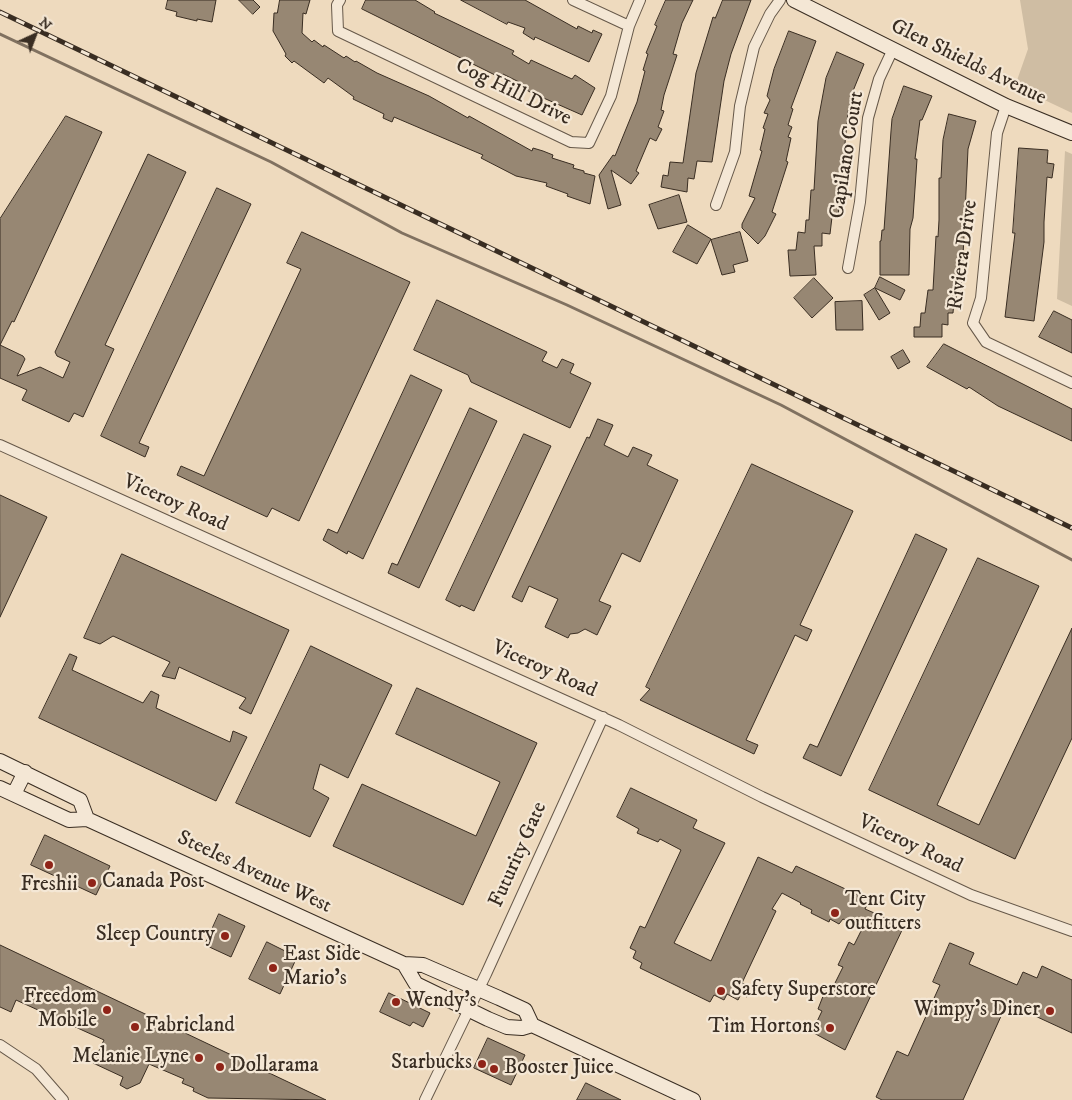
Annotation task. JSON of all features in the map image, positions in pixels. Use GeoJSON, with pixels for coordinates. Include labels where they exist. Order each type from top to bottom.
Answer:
{"type":"FeatureCollection","features":[{"type":"Feature","properties":{"kind":"main road","name":"Glen Shields Avenue"},"geometry":{"type":"LineString","coordinates":[[794,0],[1006,106],[1072,133]]}},
{"type":"Feature","properties":{"kind":"main road"},"geometry":{"type":"LineString","coordinates":[[0,761],[80,800],[87,819]]}},
{"type":"Feature","properties":{"kind":"main road"},"geometry":{"type":"LineString","coordinates":[[14,794],[25,772]]}},
{"type":"Feature","properties":{"kind":"main road","name":"Steeles Avenue West"},"geometry":{"type":"LineString","coordinates":[[0,788],[70,820],[87,819],[404,964],[423,964],[478,988],[525,1010],[532,1025],[693,1100]]}},
{"type":"Feature","properties":{"kind":"main road","name":"Steeles Avenue West"},"geometry":{"type":"LineString","coordinates":[[404,964],[416,984],[508,1027],[522,1028],[532,1025]]}},
{"type":"Feature","properties":{"kind":"street","name":"Cog Hill Drive"},"geometry":{"type":"LineString","coordinates":[[340,0],[337,5],[338,31],[572,142],[589,143],[611,96],[629,26],[640,0]]}},
{"type":"Feature","properties":{"kind":"street"},"geometry":{"type":"LineString","coordinates":[[573,0],[629,26]]}},
{"type":"Feature","properties":{"kind":"street"},"geometry":{"type":"LineString","coordinates":[[716,205],[735,152],[740,106],[754,47],[770,14],[780,0]]}},
{"type":"Feature","properties":{"kind":"street","name":"Capilano Court"},"geometry":{"type":"LineString","coordinates":[[848,268],[860,202],[868,118],[879,79],[893,49]]}},
{"type":"Feature","properties":{"kind":"street","name":"Riviera Drive"},"geometry":{"type":"LineString","coordinates":[[1006,106],[997,133],[981,298],[973,323],[986,342],[1072,383]]}},
{"type":"Feature","properties":{"kind":"street","name":"Viceroy Road"},"geometry":{"type":"LineString","coordinates":[[0,445],[603,717],[762,797],[971,895],[1072,931]]}},
{"type":"Feature","properties":{"kind":"street","name":"Futurity Gate"},"geometry":{"type":"LineString","coordinates":[[425,1100],[603,717]]}},
{"type":"Feature","properties":{"kind":"street"},"geometry":{"type":"LineString","coordinates":[[0,1045],[36,1069],[63,1100]]}},
{"type":"Feature","properties":{"kind":"shaded area"},"geometry":{"type":"Polygon","coordinates":[[[1020,0],[1072,0],[1072,113],[1015,86],[1028,49],[1020,0]]]}},
{"type":"Feature","properties":{"kind":"shaded area"},"geometry":{"type":"Polygon","coordinates":[[[1065,151],[1072,154],[1072,306],[1057,299],[1065,151]]]}},
{"type":"Feature","properties":{"kind":"building"},"geometry":{"type":"Polygon","coordinates":[[[168,0],[216,0],[212,22],[176,16],[177,12],[166,9],[168,0]]]}},
{"type":"Feature","properties":{"kind":"building"},"geometry":{"type":"Polygon","coordinates":[[[239,0],[253,0],[260,7],[253,14],[239,0]]]}},
{"type":"Feature","properties":{"kind":"building"},"geometry":{"type":"Polygon","coordinates":[[[280,0],[310,0],[306,14],[303,13],[302,33],[312,42],[314,40],[344,58],[346,56],[377,73],[429,96],[532,151],[533,148],[543,151],[553,155],[552,158],[574,165],[573,168],[595,176],[590,204],[546,186],[547,183],[516,176],[481,158],[483,155],[394,117],[392,122],[383,118],[384,114],[353,99],[354,97],[328,78],[324,83],[294,61],[292,63],[285,56],[286,54],[273,31],[274,13],[277,13],[280,0]]]}},
{"type":"Feature","properties":{"kind":"building"},"geometry":{"type":"Polygon","coordinates":[[[366,0],[415,0],[434,13],[514,51],[512,54],[529,64],[531,60],[572,79],[575,75],[595,88],[582,115],[530,92],[518,85],[519,82],[503,74],[501,78],[362,9],[366,0]]]}},
{"type":"Feature","properties":{"kind":"building"},"geometry":{"type":"Polygon","coordinates":[[[461,0],[525,0],[577,29],[578,26],[592,33],[593,30],[602,34],[589,62],[535,37],[534,40],[523,33],[525,28],[508,22],[507,24],[461,0]]]}},
{"type":"Feature","properties":{"kind":"building"},"geometry":{"type":"Polygon","coordinates":[[[666,0],[693,0],[682,23],[673,54],[677,55],[664,95],[661,110],[664,111],[658,127],[662,129],[656,141],[650,138],[636,171],[639,173],[631,184],[611,170],[621,205],[608,209],[599,175],[613,155],[615,156],[637,102],[645,71],[643,70],[648,54],[646,53],[666,0]]]}},
{"type":"Feature","properties":{"kind":"building"},"geometry":{"type":"Polygon","coordinates":[[[723,0],[751,0],[731,54],[724,81],[712,162],[697,161],[694,179],[688,178],[687,192],[661,187],[663,175],[668,176],[670,162],[683,163],[696,73],[713,17],[715,18],[723,0]]]}},
{"type":"Feature","properties":{"kind":"building"},"geometry":{"type":"Polygon","coordinates":[[[789,31],[816,41],[791,108],[793,109],[788,125],[792,127],[788,137],[791,138],[786,161],[788,162],[772,212],[776,214],[765,236],[758,244],[742,228],[742,224],[755,198],[749,196],[762,151],[760,150],[765,129],[763,128],[768,114],[764,113],[770,100],[767,96],[774,69],[789,31]]]}},
{"type":"Feature","properties":{"kind":"building"},"geometry":{"type":"Polygon","coordinates":[[[837,52],[864,64],[853,91],[848,112],[838,217],[832,217],[830,234],[822,233],[822,246],[814,246],[816,275],[790,276],[788,250],[796,250],[798,232],[805,233],[806,220],[809,220],[811,190],[814,190],[818,121],[826,78],[837,52]]]}},
{"type":"Feature","properties":{"kind":"building"},"geometry":{"type":"Polygon","coordinates":[[[904,86],[932,96],[922,120],[920,120],[915,159],[917,159],[913,218],[910,229],[909,275],[880,275],[880,241],[882,230],[884,230],[892,119],[904,86]]]}},
{"type":"Feature","properties":{"kind":"building"},"geometry":{"type":"Polygon","coordinates":[[[949,114],[976,121],[968,149],[961,290],[957,290],[953,313],[948,313],[948,325],[942,324],[942,337],[914,337],[914,327],[920,327],[921,313],[925,313],[928,290],[933,290],[936,236],[938,237],[939,220],[939,178],[941,178],[943,140],[949,114]]]}},
{"type":"Feature","properties":{"kind":"building"},"geometry":{"type":"Polygon","coordinates":[[[66,116],[102,132],[14,322],[12,321],[0,345],[0,219],[66,116]]]}},
{"type":"Feature","properties":{"kind":"building"},"geometry":{"type":"Polygon","coordinates":[[[1019,148],[1048,150],[1047,163],[1054,164],[1052,178],[1047,177],[1044,242],[1034,321],[1005,317],[1015,233],[1013,233],[1019,148]]]}},
{"type":"Feature","properties":{"kind":"building"},"geometry":{"type":"Polygon","coordinates":[[[148,154],[186,172],[105,345],[114,349],[83,417],[74,413],[69,422],[22,400],[27,390],[0,378],[0,345],[23,356],[25,359],[17,376],[40,367],[63,378],[70,362],[57,356],[55,352],[148,154]]]}},
{"type":"Feature","properties":{"kind":"building"},"geometry":{"type":"Polygon","coordinates":[[[217,188],[251,204],[139,443],[149,447],[145,457],[101,436],[217,188]]]}},
{"type":"Feature","properties":{"kind":"building"},"geometry":{"type":"Polygon","coordinates":[[[679,195],[687,222],[658,229],[649,205],[679,195]]]}},
{"type":"Feature","properties":{"kind":"building"},"geometry":{"type":"Polygon","coordinates":[[[688,225],[711,239],[697,264],[673,252],[688,225]]]}},
{"type":"Feature","properties":{"kind":"building"},"geometry":{"type":"Polygon","coordinates":[[[302,232],[410,282],[299,521],[272,508],[267,517],[177,475],[181,466],[204,476],[301,269],[287,263],[302,232]]]}},
{"type":"Feature","properties":{"kind":"building"},"geometry":{"type":"Polygon","coordinates":[[[740,232],[748,261],[733,265],[735,272],[722,275],[711,240],[740,232]]]}},
{"type":"Feature","properties":{"kind":"building"},"geometry":{"type":"Polygon","coordinates":[[[880,277],[905,290],[900,300],[875,288],[880,277]]]}},
{"type":"Feature","properties":{"kind":"building"},"geometry":{"type":"Polygon","coordinates":[[[814,278],[833,298],[812,318],[794,298],[814,278]]]}},
{"type":"Feature","properties":{"kind":"building"},"geometry":{"type":"Polygon","coordinates":[[[875,288],[890,313],[879,320],[864,295],[875,288]]]}},
{"type":"Feature","properties":{"kind":"building"},"geometry":{"type":"Polygon","coordinates":[[[437,300],[547,352],[542,361],[557,368],[562,359],[574,364],[570,373],[591,383],[570,428],[471,382],[468,375],[414,350],[437,300]]]}},
{"type":"Feature","properties":{"kind":"building"},"geometry":{"type":"Polygon","coordinates":[[[862,301],[863,330],[836,330],[835,302],[862,301]]]}},
{"type":"Feature","properties":{"kind":"building"},"geometry":{"type":"Polygon","coordinates":[[[1054,311],[1072,320],[1072,353],[1039,337],[1054,311]]]}},
{"type":"Feature","properties":{"kind":"building"},"geometry":{"type":"Polygon","coordinates":[[[944,344],[1072,409],[1072,441],[998,406],[969,387],[967,389],[927,367],[944,344]]]}},
{"type":"Feature","properties":{"kind":"building"},"geometry":{"type":"Polygon","coordinates":[[[903,350],[910,362],[898,369],[891,357],[903,350]]]}},
{"type":"Feature","properties":{"kind":"building"},"geometry":{"type":"Polygon","coordinates":[[[411,375],[442,390],[363,559],[348,551],[347,554],[323,540],[328,529],[337,533],[411,375]]]}},
{"type":"Feature","properties":{"kind":"building"},"geometry":{"type":"Polygon","coordinates":[[[470,408],[497,421],[419,588],[388,573],[392,563],[397,565],[470,408]]]}},
{"type":"Feature","properties":{"kind":"building"},"geometry":{"type":"Polygon","coordinates":[[[598,419],[613,425],[604,445],[628,457],[633,447],[652,455],[647,465],[678,480],[640,562],[622,553],[599,601],[611,606],[597,635],[585,629],[578,633],[570,634],[568,638],[545,627],[558,599],[529,586],[522,602],[512,597],[587,437],[589,438],[598,419]]]}},
{"type":"Feature","properties":{"kind":"building"},"geometry":{"type":"Polygon","coordinates":[[[524,434],[551,446],[474,611],[461,605],[460,607],[446,600],[524,434]]]}},
{"type":"Feature","properties":{"kind":"building"},"geometry":{"type":"Polygon","coordinates":[[[752,464],[853,511],[800,625],[812,630],[807,641],[795,635],[746,740],[758,745],[754,754],[640,700],[650,689],[646,687],[752,464]]]}},
{"type":"Feature","properties":{"kind":"building"},"geometry":{"type":"Polygon","coordinates":[[[0,495],[47,517],[0,617],[0,495]]]}},
{"type":"Feature","properties":{"kind":"building"},"geometry":{"type":"Polygon","coordinates":[[[916,534],[947,549],[841,776],[803,758],[810,744],[817,747],[916,534]]]}},
{"type":"Feature","properties":{"kind":"building"},"geometry":{"type":"Polygon","coordinates":[[[122,554],[289,630],[251,714],[239,708],[246,698],[179,667],[175,679],[162,676],[170,662],[113,636],[100,644],[84,638],[122,554]]]}},
{"type":"Feature","properties":{"kind":"building"},"geometry":{"type":"Polygon","coordinates":[[[978,558],[1039,586],[937,805],[979,825],[1072,628],[1072,738],[1015,859],[869,790],[978,558]]]}},
{"type":"Feature","properties":{"kind":"building"},"geometry":{"type":"Polygon","coordinates":[[[311,646],[392,685],[348,778],[320,764],[313,789],[329,798],[310,837],[236,803],[311,646]]]}},
{"type":"Feature","properties":{"kind":"building"},"geometry":{"type":"Polygon","coordinates":[[[70,654],[77,657],[72,670],[143,703],[151,691],[159,695],[156,708],[230,742],[233,731],[247,737],[216,801],[39,718],[70,654]]]}},
{"type":"Feature","properties":{"kind":"building"},"geometry":{"type":"Polygon","coordinates":[[[417,688],[537,743],[463,905],[333,846],[362,784],[476,836],[500,782],[396,734],[417,688]]]}},
{"type":"Feature","properties":{"kind":"building"},"geometry":{"type":"Polygon","coordinates":[[[631,788],[697,820],[693,828],[725,843],[674,943],[711,961],[758,857],[792,873],[796,866],[869,900],[865,909],[904,926],[845,1050],[812,1032],[822,1011],[818,1009],[827,986],[833,987],[843,967],[838,965],[849,942],[854,945],[862,929],[843,919],[839,924],[830,919],[829,922],[811,913],[812,910],[782,893],[772,909],[776,911],[742,983],[752,988],[747,997],[741,994],[738,1000],[727,994],[724,1000],[714,995],[710,1002],[640,968],[642,963],[633,958],[636,951],[630,948],[640,926],[645,928],[681,850],[660,839],[658,842],[637,833],[639,829],[617,817],[631,788]]]}},
{"type":"Feature","properties":{"kind":"building"},"geometry":{"type":"Polygon","coordinates":[[[45,835],[110,866],[96,895],[31,865],[45,835]]]}},
{"type":"Feature","properties":{"kind":"building","name":"Sleep Country"},"geometry":{"type":"Polygon","coordinates":[[[219,914],[245,926],[231,957],[205,945],[219,914]]]}},
{"type":"Feature","properties":{"kind":"building","name":"East Side Mario's"},"geometry":{"type":"Polygon","coordinates":[[[267,942],[297,957],[280,994],[249,979],[267,942]]]}},
{"type":"Feature","properties":{"kind":"building"},"geometry":{"type":"Polygon","coordinates":[[[950,943],[974,953],[969,964],[1017,985],[1023,972],[1037,978],[1042,966],[1072,980],[1072,1033],[1007,1003],[963,1100],[882,1100],[876,1097],[897,1051],[908,1056],[940,985],[933,982],[950,943]]]}},
{"type":"Feature","properties":{"kind":"building"},"geometry":{"type":"Polygon","coordinates":[[[0,945],[326,1100],[208,1098],[193,1091],[194,1088],[182,1083],[184,1079],[149,1064],[140,1083],[127,1089],[120,1085],[123,1077],[93,1063],[104,1040],[16,1000],[11,1012],[0,1007],[0,945]]]}},
{"type":"Feature","properties":{"kind":"building","name":"Wendy's"},"geometry":{"type":"Polygon","coordinates":[[[389,993],[430,1013],[423,1027],[413,1022],[410,1026],[380,1012],[389,993]]]}},
{"type":"Feature","properties":{"kind":"building"},"geometry":{"type":"Polygon","coordinates":[[[488,1038],[525,1055],[511,1085],[474,1068],[488,1038]]]}},
{"type":"Feature","properties":{"kind":"building"},"geometry":{"type":"Polygon","coordinates":[[[586,1083],[621,1100],[577,1100],[586,1083]]]}},
{"type":"Feature","properties":{"kind":"waterway"},"geometry":{"type":"LineString","coordinates":[[0,34],[271,162],[402,233],[567,305],[781,405],[1072,560]]}},
{"type":"Feature","properties":{"kind":"railway"},"geometry":{"type":"LineString","coordinates":[[0,12],[1072,528]]}},
{"type":"Feature","properties":{"kind":"place","name":"Freshii"},"geometry":{"type":"Point","coordinates":[49,865]}},
{"type":"Feature","properties":{"kind":"place","name":"Canada Post"},"geometry":{"type":"Point","coordinates":[92,883]}},
{"type":"Feature","properties":{"kind":"place","name":"Tent City outfitters"},"geometry":{"type":"Point","coordinates":[835,913]}},
{"type":"Feature","properties":{"kind":"place","name":"Sleep Country"},"geometry":{"type":"Point","coordinates":[225,936]}},
{"type":"Feature","properties":{"kind":"place","name":"East Side Mario's"},"geometry":{"type":"Point","coordinates":[273,968]}},
{"type":"Feature","properties":{"kind":"place","name":"Safety Superstore"},"geometry":{"type":"Point","coordinates":[721,991]}},
{"type":"Feature","properties":{"kind":"place","name":"Wendy's"},"geometry":{"type":"Point","coordinates":[396,1002]}},
{"type":"Feature","properties":{"kind":"place","name":"Freedom Mobile"},"geometry":{"type":"Point","coordinates":[107,1010]}},
{"type":"Feature","properties":{"kind":"place","name":"Wimpy's Diner"},"geometry":{"type":"Point","coordinates":[1050,1011]}},
{"type":"Feature","properties":{"kind":"place","name":"Fabricland"},"geometry":{"type":"Point","coordinates":[135,1027]}},
{"type":"Feature","properties":{"kind":"place","name":"Tim Hortons"},"geometry":{"type":"Point","coordinates":[830,1028]}},
{"type":"Feature","properties":{"kind":"place","name":"Melanie Lyne"},"geometry":{"type":"Point","coordinates":[199,1058]}},
{"type":"Feature","properties":{"kind":"place","name":"Starbucks"},"geometry":{"type":"Point","coordinates":[482,1064]}},
{"type":"Feature","properties":{"kind":"place","name":"Dollarama"},"geometry":{"type":"Point","coordinates":[220,1067]}},
{"type":"Feature","properties":{"kind":"place","name":"Booster Juice"},"geometry":{"type":"Point","coordinates":[494,1069]}}]}
